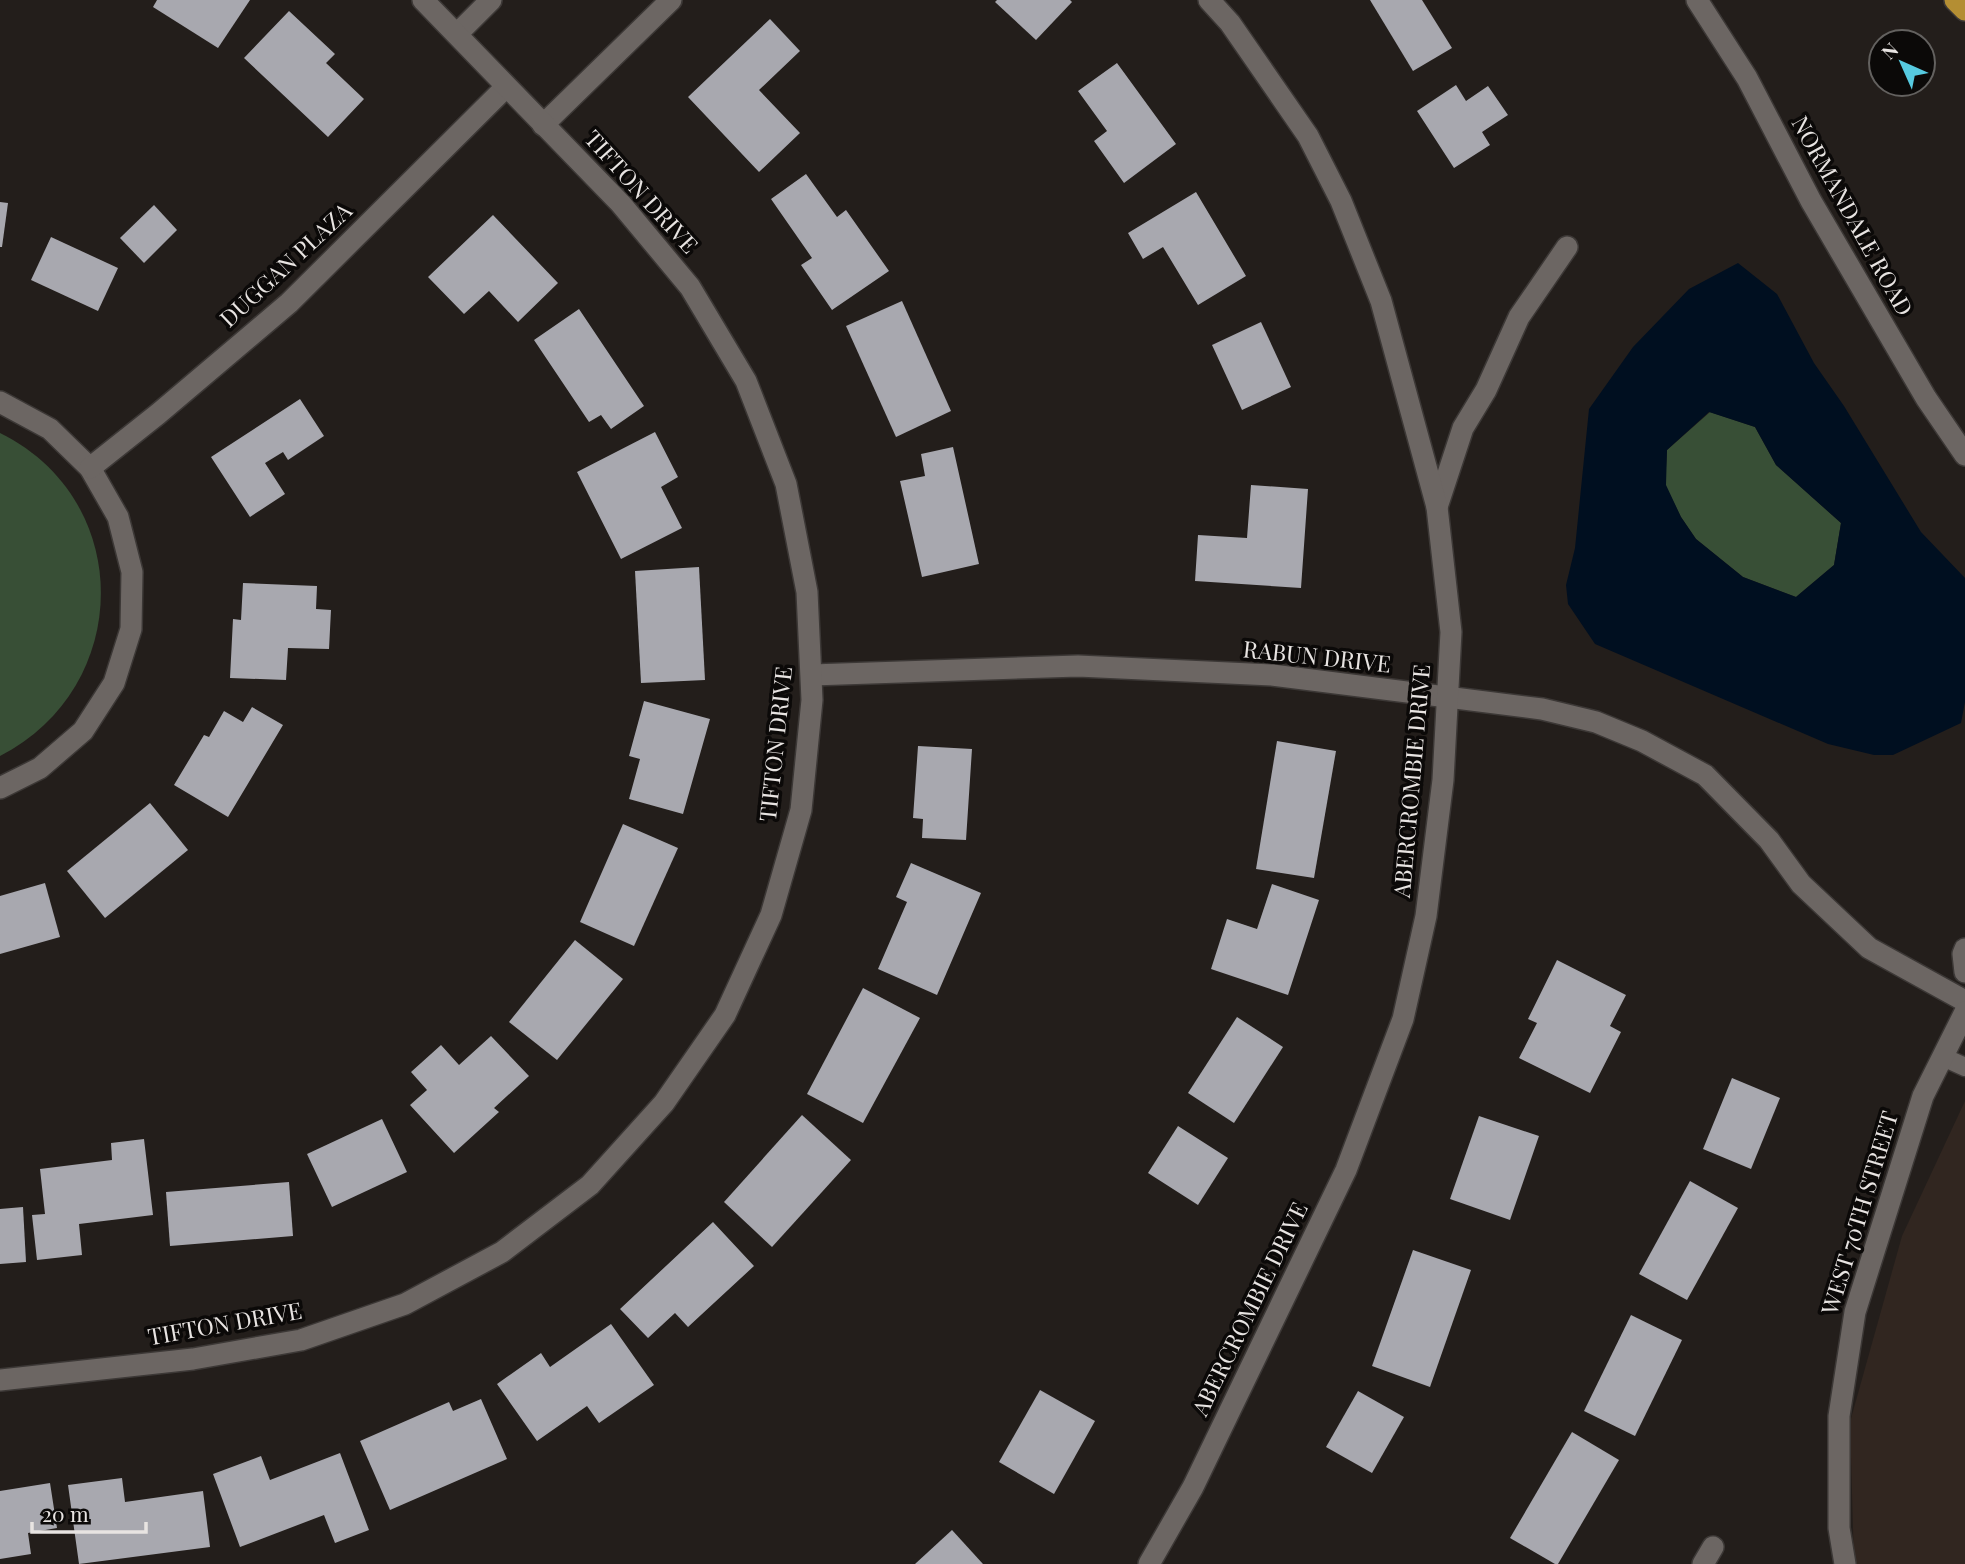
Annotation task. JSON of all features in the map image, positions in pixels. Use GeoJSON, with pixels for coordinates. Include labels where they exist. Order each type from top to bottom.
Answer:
{"type":"FeatureCollection","features":[{"type":"Feature","properties":{"kind":"highway"},"geometry":{"type":"LineString","coordinates":[[1955,0],[1965,10]]}},
{"type":"Feature","properties":{"kind":"street","name":"TIFTON DRIVE"},"geometry":{"type":"LineString","coordinates":[[0,1380],[193,1359],[301,1340],[405,1304],[502,1252],[590,1185],[664,1103],[725,1015],[771,915],[801,810],[812,675],[807,593],[786,484],[746,382],[690,287],[621,204],[423,0]]}},
{"type":"Feature","properties":{"kind":"street"},"geometry":{"type":"LineString","coordinates":[[457,34],[491,0]]}},
{"type":"Feature","properties":{"kind":"street"},"geometry":{"type":"LineString","coordinates":[[543,125],[671,0]]}},
{"type":"Feature","properties":{"kind":"street","name":"ABERCROMBIE DRIVE"},"geometry":{"type":"LineString","coordinates":[[1149,1564],[1193,1487],[1346,1170],[1403,1019],[1426,916],[1443,780],[1451,632],[1437,507],[1381,302],[1341,201],[1308,136],[1230,23],[1209,0]]}},
{"type":"Feature","properties":{"kind":"street","name":"NORMANDALE ROAD"},"geometry":{"type":"LineString","coordinates":[[1697,0],[1747,78],[1811,201],[1919,386],[1965,455]]}},
{"type":"Feature","properties":{"kind":"street","name":"DUGGAN PLAZA"},"geometry":{"type":"LineString","coordinates":[[90,468],[289,303],[506,87]]}},
{"type":"Feature","properties":{"kind":"street"},"geometry":{"type":"LineString","coordinates":[[1437,507],[1463,428],[1486,390],[1519,317],[1567,247]]}},
{"type":"Feature","properties":{"kind":"street"},"geometry":{"type":"LineString","coordinates":[[0,402],[50,429],[90,468],[118,517],[132,572],[131,629],[114,683],[83,731],[40,768],[0,788]]}},
{"type":"Feature","properties":{"kind":"street","name":"RABUN DRIVE"},"geometry":{"type":"LineString","coordinates":[[812,675],[1078,666],[1272,676],[1542,709],[1596,722],[1642,740],[1704,775],[1769,840],[1801,884],[1869,948],[1965,1001]]}},
{"type":"Feature","properties":{"kind":"street"},"geometry":{"type":"LineString","coordinates":[[1965,949],[1965,972]]}},
{"type":"Feature","properties":{"kind":"street","name":"WEST 70TH STREET"},"geometry":{"type":"LineString","coordinates":[[1845,1564],[1839,1528],[1839,1416],[1855,1312],[1923,1096],[1965,1013]]}},
{"type":"Feature","properties":{"kind":"lane"},"geometry":{"type":"LineString","coordinates":[[1943,1057],[1965,1068]]}},
{"type":"Feature","properties":{"kind":"shaded area"},"geometry":{"type":"Polygon","coordinates":[[[1965,1101],[1965,1564],[1854,1564],[1850,1422],[1902,1236],[1965,1101]]]}},
{"type":"Feature","properties":{"kind":"green space"},"geometry":{"type":"Polygon","coordinates":[[[1710,412],[1755,427],[1776,465],[1841,523],[1834,565],[1796,597],[1743,577],[1696,539],[1665,485],[1667,450],[1710,412]]]}},
{"type":"Feature","properties":{"kind":"green space"},"geometry":{"type":"Polygon","coordinates":[[[0,433],[45,463],[76,502],[95,547],[101,594],[94,642],[75,686],[44,725],[0,756],[0,433]]]}},
{"type":"Feature","properties":{"kind":"water"},"geometry":{"type":"Polygon","coordinates":[[[1738,263],[1777,294],[1814,363],[1844,406],[1921,532],[1965,578],[1965,702],[1961,723],[1893,755],[1874,755],[1828,744],[1595,644],[1568,604],[1566,585],[1575,548],[1589,409],[1633,347],[1689,289],[1738,263]],[[1709,412],[1667,450],[1666,485],[1681,517],[1696,539],[1743,577],[1796,597],[1834,565],[1841,523],[1776,465],[1755,427],[1709,412]]]}},
{"type":"Feature","properties":{"kind":"building"},"geometry":{"type":"Polygon","coordinates":[[[157,0],[250,0],[218,48],[153,7],[157,0]]]}},
{"type":"Feature","properties":{"kind":"building"},"geometry":{"type":"Polygon","coordinates":[[[1370,0],[1422,0],[1452,48],[1413,71],[1370,0]]]}},
{"type":"Feature","properties":{"kind":"building"},"geometry":{"type":"Polygon","coordinates":[[[995,2],[1072,2],[1036,40],[995,2]]]}},
{"type":"Feature","properties":{"kind":"building"},"geometry":{"type":"Polygon","coordinates":[[[289,11],[335,54],[326,63],[364,99],[328,137],[244,58],[289,11]]]}},
{"type":"Feature","properties":{"kind":"building"},"geometry":{"type":"Polygon","coordinates":[[[770,19],[800,51],[759,90],[800,133],[759,172],[688,97],[770,19]]]}},
{"type":"Feature","properties":{"kind":"building"},"geometry":{"type":"Polygon","coordinates":[[[1117,63],[1176,144],[1124,183],[1094,141],[1107,131],[1078,91],[1117,63]]]}},
{"type":"Feature","properties":{"kind":"building"},"geometry":{"type":"Polygon","coordinates":[[[1456,85],[1466,101],[1488,86],[1508,115],[1482,132],[1490,145],[1454,168],[1417,111],[1456,85]]]}},
{"type":"Feature","properties":{"kind":"building"},"geometry":{"type":"Polygon","coordinates":[[[806,174],[837,217],[846,210],[889,271],[832,310],[801,265],[812,258],[771,199],[806,174]]]}},
{"type":"Feature","properties":{"kind":"building"},"geometry":{"type":"Polygon","coordinates":[[[1196,192],[1246,276],[1198,305],[1163,247],[1143,259],[1128,233],[1196,192]]]}},
{"type":"Feature","properties":{"kind":"building"},"geometry":{"type":"Polygon","coordinates":[[[0,202],[8,203],[2,247],[0,247],[0,202]]]}},
{"type":"Feature","properties":{"kind":"building"},"geometry":{"type":"Polygon","coordinates":[[[154,205],[177,230],[144,263],[120,238],[154,205]]]}},
{"type":"Feature","properties":{"kind":"building"},"geometry":{"type":"Polygon","coordinates":[[[493,215],[558,283],[518,322],[489,291],[464,314],[428,277],[493,215]]]}},
{"type":"Feature","properties":{"kind":"building"},"geometry":{"type":"Polygon","coordinates":[[[51,237],[118,268],[98,311],[31,280],[51,237]]]}},
{"type":"Feature","properties":{"kind":"building"},"geometry":{"type":"Polygon","coordinates":[[[902,301],[951,411],[896,437],[846,326],[902,301]]]}},
{"type":"Feature","properties":{"kind":"building"},"geometry":{"type":"Polygon","coordinates":[[[579,309],[644,406],[611,429],[601,415],[589,422],[534,340],[579,309]]]}},
{"type":"Feature","properties":{"kind":"building"},"geometry":{"type":"Polygon","coordinates":[[[1261,322],[1291,387],[1242,410],[1212,345],[1261,322]]]}},
{"type":"Feature","properties":{"kind":"building"},"geometry":{"type":"Polygon","coordinates":[[[300,399],[324,436],[288,460],[283,452],[265,463],[285,494],[250,517],[211,457],[300,399]]]}},
{"type":"Feature","properties":{"kind":"building"},"geometry":{"type":"Polygon","coordinates":[[[655,432],[678,477],[661,487],[682,528],[621,559],[577,472],[655,432]]]}},
{"type":"Feature","properties":{"kind":"building"},"geometry":{"type":"Polygon","coordinates":[[[953,447],[979,564],[922,577],[900,481],[925,476],[921,454],[953,447]]]}},
{"type":"Feature","properties":{"kind":"building"},"geometry":{"type":"Polygon","coordinates":[[[1251,485],[1308,489],[1301,588],[1195,581],[1198,535],[1247,538],[1251,485]]]}},
{"type":"Feature","properties":{"kind":"building"},"geometry":{"type":"Polygon","coordinates":[[[699,567],[705,680],[641,683],[635,571],[699,567]]]}},
{"type":"Feature","properties":{"kind":"building"},"geometry":{"type":"Polygon","coordinates":[[[243,583],[317,586],[316,609],[331,610],[329,649],[288,648],[286,680],[230,678],[233,619],[241,620],[243,583]]]}},
{"type":"Feature","properties":{"kind":"building"},"geometry":{"type":"Polygon","coordinates":[[[644,701],[710,719],[683,814],[629,799],[640,759],[629,756],[644,701]]]}},
{"type":"Feature","properties":{"kind":"building"},"geometry":{"type":"Polygon","coordinates":[[[252,707],[283,725],[228,817],[174,785],[204,735],[209,737],[224,711],[243,722],[252,707]]]}},
{"type":"Feature","properties":{"kind":"building"},"geometry":{"type":"Polygon","coordinates":[[[1277,741],[1336,751],[1314,878],[1256,869],[1277,741]]]}},
{"type":"Feature","properties":{"kind":"building"},"geometry":{"type":"Polygon","coordinates":[[[918,746],[972,749],[966,840],[922,838],[923,819],[913,818],[918,746]]]}},
{"type":"Feature","properties":{"kind":"building"},"geometry":{"type":"Polygon","coordinates":[[[150,803],[188,850],[105,918],[67,871],[150,803]]]}},
{"type":"Feature","properties":{"kind":"building"},"geometry":{"type":"Polygon","coordinates":[[[623,824],[678,848],[634,946],[580,922],[623,824]]]}},
{"type":"Feature","properties":{"kind":"building"},"geometry":{"type":"Polygon","coordinates":[[[911,863],[981,893],[937,995],[878,969],[907,902],[896,897],[911,863]]]}},
{"type":"Feature","properties":{"kind":"building"},"geometry":{"type":"Polygon","coordinates":[[[45,883],[60,937],[0,954],[0,896],[45,883]]]}},
{"type":"Feature","properties":{"kind":"building"},"geometry":{"type":"Polygon","coordinates":[[[1272,884],[1319,900],[1288,995],[1211,969],[1227,919],[1257,929],[1272,884]]]}},
{"type":"Feature","properties":{"kind":"building"},"geometry":{"type":"Polygon","coordinates":[[[575,940],[623,979],[557,1060],[509,1022],[575,940]]]}},
{"type":"Feature","properties":{"kind":"building"},"geometry":{"type":"Polygon","coordinates":[[[1557,960],[1626,995],[1610,1026],[1621,1032],[1590,1093],[1519,1058],[1537,1023],[1528,1019],[1557,960]]]}},
{"type":"Feature","properties":{"kind":"building"},"geometry":{"type":"Polygon","coordinates":[[[863,988],[920,1018],[863,1123],[807,1094],[863,988]]]}},
{"type":"Feature","properties":{"kind":"building"},"geometry":{"type":"Polygon","coordinates":[[[1237,1017],[1283,1047],[1234,1123],[1188,1093],[1237,1017]]]}},
{"type":"Feature","properties":{"kind":"building"},"geometry":{"type":"Polygon","coordinates":[[[491,1036],[529,1076],[494,1108],[499,1112],[454,1153],[410,1105],[427,1090],[411,1072],[441,1045],[459,1065],[491,1036]]]}},
{"type":"Feature","properties":{"kind":"building"},"geometry":{"type":"Polygon","coordinates":[[[1732,1078],[1780,1098],[1751,1169],[1703,1149],[1732,1078]]]}},
{"type":"Feature","properties":{"kind":"building"},"geometry":{"type":"Polygon","coordinates":[[[802,1115],[851,1160],[772,1247],[724,1202],[802,1115]]]}},
{"type":"Feature","properties":{"kind":"building"},"geometry":{"type":"Polygon","coordinates":[[[1479,1116],[1539,1136],[1510,1220],[1450,1199],[1479,1116]]]}},
{"type":"Feature","properties":{"kind":"building"},"geometry":{"type":"Polygon","coordinates":[[[382,1119],[407,1172],[332,1207],[307,1154],[382,1119]]]}},
{"type":"Feature","properties":{"kind":"building"},"geometry":{"type":"Polygon","coordinates":[[[1178,1126],[1228,1158],[1198,1205],[1148,1173],[1178,1126]]]}},
{"type":"Feature","properties":{"kind":"building"},"geometry":{"type":"Polygon","coordinates":[[[144,1139],[153,1215],[79,1224],[82,1255],[37,1260],[32,1215],[45,1214],[40,1169],[112,1160],[111,1143],[144,1139]]]}},
{"type":"Feature","properties":{"kind":"building"},"geometry":{"type":"Polygon","coordinates":[[[1690,1181],[1738,1208],[1687,1300],[1639,1274],[1690,1181]]]}},
{"type":"Feature","properties":{"kind":"building"},"geometry":{"type":"Polygon","coordinates":[[[289,1182],[293,1236],[170,1246],[166,1192],[289,1182]]]}},
{"type":"Feature","properties":{"kind":"building"},"geometry":{"type":"Polygon","coordinates":[[[23,1207],[26,1262],[0,1264],[0,1209],[23,1207]]]}},
{"type":"Feature","properties":{"kind":"building"},"geometry":{"type":"Polygon","coordinates":[[[713,1222],[754,1266],[688,1327],[675,1313],[648,1338],[620,1309],[713,1222]]]}},
{"type":"Feature","properties":{"kind":"building"},"geometry":{"type":"Polygon","coordinates":[[[1413,1250],[1471,1270],[1430,1387],[1372,1366],[1413,1250]]]}},
{"type":"Feature","properties":{"kind":"building"},"geometry":{"type":"Polygon","coordinates":[[[1631,1315],[1682,1340],[1635,1436],[1584,1411],[1631,1315]]]}},
{"type":"Feature","properties":{"kind":"building"},"geometry":{"type":"Polygon","coordinates":[[[611,1324],[654,1385],[599,1423],[587,1406],[537,1441],[497,1384],[541,1353],[550,1367],[611,1324]]]}},
{"type":"Feature","properties":{"kind":"building"},"geometry":{"type":"Polygon","coordinates":[[[1040,1390],[1095,1421],[1054,1494],[999,1462],[1040,1390]]]}},
{"type":"Feature","properties":{"kind":"building"},"geometry":{"type":"Polygon","coordinates":[[[1358,1391],[1404,1417],[1372,1473],[1326,1447],[1358,1391]]]}},
{"type":"Feature","properties":{"kind":"building"},"geometry":{"type":"Polygon","coordinates":[[[481,1399],[507,1459],[390,1510],[360,1441],[449,1402],[453,1411],[481,1399]]]}},
{"type":"Feature","properties":{"kind":"building"},"geometry":{"type":"Polygon","coordinates":[[[1572,1432],[1619,1460],[1558,1564],[1555,1564],[1510,1538],[1572,1432]]]}},
{"type":"Feature","properties":{"kind":"building"},"geometry":{"type":"Polygon","coordinates":[[[340,1453],[369,1530],[335,1543],[324,1515],[240,1547],[213,1474],[261,1456],[270,1480],[340,1453]]]}},
{"type":"Feature","properties":{"kind":"building"},"geometry":{"type":"Polygon","coordinates":[[[122,1478],[125,1502],[203,1491],[210,1547],[79,1564],[68,1485],[122,1478]]]}},
{"type":"Feature","properties":{"kind":"building"},"geometry":{"type":"Polygon","coordinates":[[[50,1483],[57,1528],[28,1533],[31,1554],[0,1559],[0,1491],[50,1483]]]}},
{"type":"Feature","properties":{"kind":"building"},"geometry":{"type":"Polygon","coordinates":[[[952,1530],[983,1564],[915,1564],[952,1530]]]}}]}
